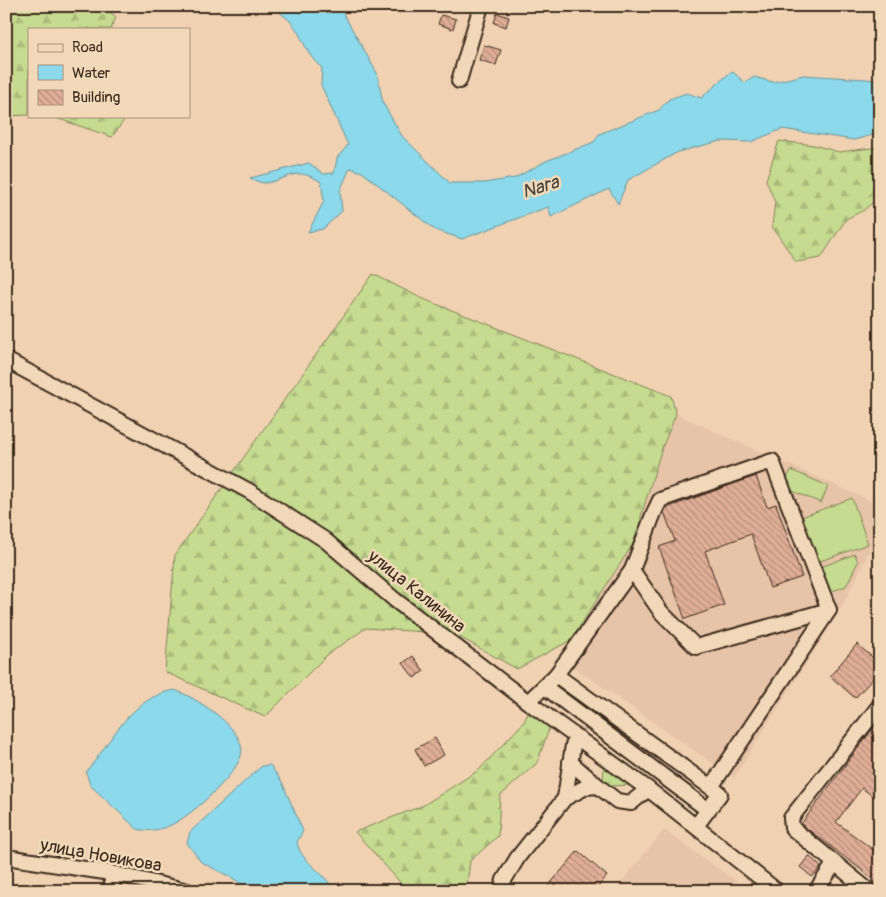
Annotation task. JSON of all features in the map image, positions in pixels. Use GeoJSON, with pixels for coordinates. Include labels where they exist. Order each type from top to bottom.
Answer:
{"type":"FeatureCollection","features":[{"type":"Feature","properties":{"kind":"street"},"geometry":{"type":"LineString","coordinates":[[458,81],[481,6]]}},
{"type":"Feature","properties":{"kind":"street","name":"улица Калинина"},"geometry":{"type":"LineString","coordinates":[[6,360],[276,507],[325,540],[396,600],[528,702],[648,789],[777,891]]}},
{"type":"Feature","properties":{"kind":"street"},"geometry":{"type":"LineString","coordinates":[[528,702],[556,675],[632,570],[660,500],[772,461],[829,610]]}},
{"type":"Feature","properties":{"kind":"street"},"geometry":{"type":"LineString","coordinates":[[632,570],[661,612],[696,647],[829,610]]}},
{"type":"Feature","properties":{"kind":"street"},"geometry":{"type":"LineString","coordinates":[[711,787],[829,610]]}},
{"type":"Feature","properties":{"kind":"street"},"geometry":{"type":"LineString","coordinates":[[556,675],[720,794],[696,826]]}},
{"type":"Feature","properties":{"kind":"street"},"geometry":{"type":"LineString","coordinates":[[545,687],[708,810]]}},
{"type":"Feature","properties":{"kind":"street"},"geometry":{"type":"LineString","coordinates":[[869,891],[792,828],[791,818],[880,705]]}},
{"type":"Feature","properties":{"kind":"street"},"geometry":{"type":"LineString","coordinates":[[565,798],[573,745],[579,738]]}},
{"type":"Feature","properties":{"kind":"street"},"geometry":{"type":"LineString","coordinates":[[570,762],[617,801],[631,803],[648,789]]}},
{"type":"Feature","properties":{"kind":"street"},"geometry":{"type":"LineString","coordinates":[[501,891],[504,880],[518,857],[565,798],[586,788],[598,786]]}},
{"type":"Feature","properties":{"kind":"street","name":"улица Новикова"},"geometry":{"type":"LineString","coordinates":[[6,857],[110,873],[188,891]]}},
{"type":"Feature","properties":{"kind":"street"},"geometry":{"type":"LineString","coordinates":[[816,891],[834,864]]}},
{"type":"Feature","properties":{"kind":"street"},"geometry":{"type":"LineString","coordinates":[[110,873],[113,891]]}},
{"type":"Feature","properties":{"kind":"shaded area"},"geometry":{"type":"Polygon","coordinates":[[[676,414],[880,505],[880,530],[840,610],[734,778],[562,659],[640,533],[641,516],[662,448],[676,414]]]}},
{"type":"Feature","properties":{"kind":"shaded area"},"geometry":{"type":"Polygon","coordinates":[[[664,830],[750,891],[614,891],[664,830]]]}},
{"type":"Feature","properties":{"kind":"green space"},"geometry":{"type":"Polygon","coordinates":[[[6,6],[103,6],[116,17],[111,28],[28,28],[28,115],[6,116],[6,6]]]}},
{"type":"Feature","properties":{"kind":"green space"},"geometry":{"type":"Polygon","coordinates":[[[56,118],[126,118],[112,137],[56,118]]]}},
{"type":"Feature","properties":{"kind":"green space"},"geometry":{"type":"Polygon","coordinates":[[[779,141],[814,145],[839,152],[880,147],[880,196],[864,210],[846,219],[821,258],[796,262],[772,226],[775,202],[766,180],[779,141]]]}},
{"type":"Feature","properties":{"kind":"green space"},"geometry":{"type":"Polygon","coordinates":[[[373,274],[421,298],[671,396],[676,414],[662,448],[641,516],[640,533],[571,640],[517,669],[454,634],[366,628],[327,655],[265,717],[165,672],[175,555],[373,274]]]}},
{"type":"Feature","properties":{"kind":"green space"},"geometry":{"type":"Polygon","coordinates":[[[791,470],[828,486],[821,503],[783,487],[791,470]]]}},
{"type":"Feature","properties":{"kind":"green space"},"geometry":{"type":"Polygon","coordinates":[[[852,498],[868,544],[815,563],[799,518],[852,498]]]}},
{"type":"Feature","properties":{"kind":"green space"},"geometry":{"type":"Polygon","coordinates":[[[855,554],[858,562],[846,586],[828,593],[818,568],[855,554]]]}},
{"type":"Feature","properties":{"kind":"green space"},"geometry":{"type":"Polygon","coordinates":[[[528,713],[550,726],[537,763],[500,796],[498,836],[470,861],[466,891],[404,891],[399,881],[355,832],[424,805],[479,770],[524,722],[528,713]]]}},
{"type":"Feature","properties":{"kind":"green space"},"geometry":{"type":"Polygon","coordinates":[[[604,765],[632,785],[609,786],[603,782],[604,765]]]}},
{"type":"Feature","properties":{"kind":"water","name":"Nara"},"geometry":{"type":"Polygon","coordinates":[[[277,6],[339,6],[377,73],[383,103],[402,136],[450,183],[484,183],[515,178],[546,161],[594,142],[599,134],[659,110],[669,99],[687,93],[701,98],[732,71],[745,83],[754,77],[773,82],[804,75],[880,80],[880,133],[854,140],[782,129],[751,142],[720,141],[678,152],[628,180],[618,204],[609,189],[551,217],[548,207],[462,239],[435,230],[362,172],[350,168],[340,191],[342,211],[323,229],[308,232],[324,201],[321,182],[312,177],[298,174],[265,183],[250,178],[309,163],[324,174],[334,173],[337,158],[348,145],[321,85],[322,68],[311,57],[295,27],[281,13],[277,6]]]}},
{"type":"Feature","properties":{"kind":"water"},"geometry":{"type":"Polygon","coordinates":[[[174,690],[194,699],[229,725],[241,746],[241,756],[237,765],[221,785],[189,813],[163,828],[137,829],[90,785],[86,772],[123,722],[134,711],[145,702],[174,690]]]}},
{"type":"Feature","properties":{"kind":"water"},"geometry":{"type":"Polygon","coordinates":[[[270,765],[282,782],[303,831],[297,842],[299,850],[308,862],[325,878],[333,891],[249,889],[201,862],[187,843],[190,832],[256,771],[262,766],[270,765]]]}},
{"type":"Feature","properties":{"kind":"building"},"geometry":{"type":"Polygon","coordinates":[[[497,13],[509,17],[506,27],[494,23],[497,13]]]}},
{"type":"Feature","properties":{"kind":"building"},"geometry":{"type":"Polygon","coordinates":[[[441,15],[456,19],[453,29],[438,24],[441,15]]]}},
{"type":"Feature","properties":{"kind":"building"},"geometry":{"type":"Polygon","coordinates":[[[484,45],[501,50],[496,65],[479,60],[484,45]]]}},
{"type":"Feature","properties":{"kind":"building"},"geometry":{"type":"Polygon","coordinates":[[[756,476],[767,507],[776,504],[802,577],[770,588],[751,534],[705,551],[724,605],[685,619],[659,547],[675,541],[664,512],[666,508],[756,476]]]}},
{"type":"Feature","properties":{"kind":"building"},"geometry":{"type":"Polygon","coordinates":[[[857,644],[880,664],[880,671],[855,698],[830,676],[857,644]]]}},
{"type":"Feature","properties":{"kind":"building"},"geometry":{"type":"Polygon","coordinates":[[[413,656],[424,671],[414,678],[403,663],[413,656]]]}},
{"type":"Feature","properties":{"kind":"building"},"geometry":{"type":"Polygon","coordinates":[[[880,719],[880,802],[862,788],[836,822],[880,855],[880,884],[801,824],[880,719]]]}},
{"type":"Feature","properties":{"kind":"building"},"geometry":{"type":"Polygon","coordinates":[[[435,738],[444,755],[424,766],[415,749],[435,738]]]}},
{"type":"Feature","properties":{"kind":"building"},"geometry":{"type":"Polygon","coordinates":[[[578,851],[607,876],[595,891],[544,891],[578,851]]]}},
{"type":"Feature","properties":{"kind":"building"},"geometry":{"type":"Polygon","coordinates":[[[809,856],[821,867],[812,877],[800,867],[809,856]]]}}]}
